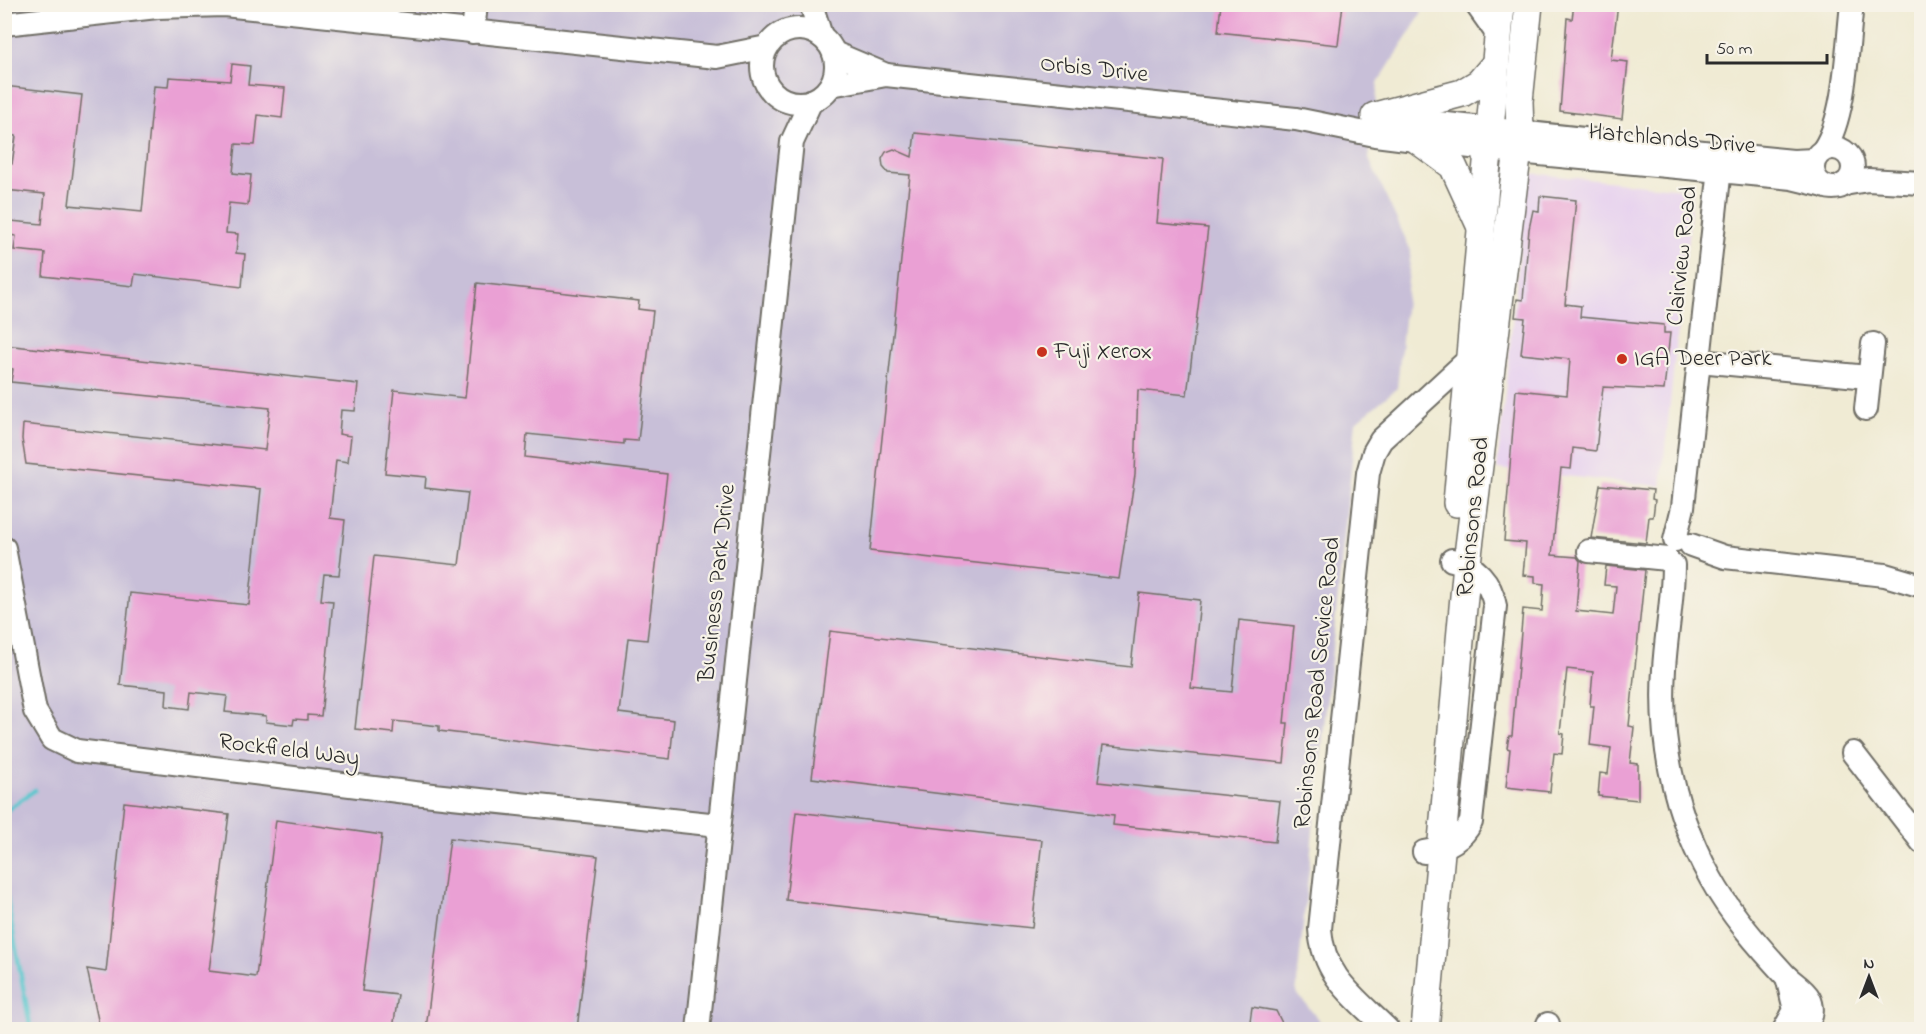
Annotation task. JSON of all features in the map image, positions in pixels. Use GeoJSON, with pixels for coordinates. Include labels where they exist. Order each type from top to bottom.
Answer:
{"type":"FeatureCollection","features":[{"type":"Feature","properties":{"kind":"main road","name":"Robinsons Road"},"geometry":{"type":"LineString","coordinates":[[1460,561],[1469,359],[1501,4]]}},
{"type":"Feature","properties":{"kind":"main road","name":"Robinsons Road"},"geometry":{"type":"LineString","coordinates":[[1425,1029],[1433,851],[1460,561],[1519,143],[1519,101],[1528,4]]}},
{"type":"Feature","properties":{"kind":"main road"},"geometry":{"type":"LineString","coordinates":[[1375,116],[1462,93],[1479,83],[1496,63]]}},
{"type":"Feature","properties":{"kind":"main road"},"geometry":{"type":"LineString","coordinates":[[1419,141],[1453,166],[1480,226]]}},
{"type":"Feature","properties":{"kind":"main road","name":"Robinsons Road"},"geometry":{"type":"LineString","coordinates":[[1407,1029],[1433,851]]}},
{"type":"Feature","properties":{"kind":"street"},"geometry":{"type":"LineString","coordinates":[[473,32],[476,4]]}},
{"type":"Feature","properties":{"kind":"street"},"geometry":{"type":"LineString","coordinates":[[788,31],[801,4]]}},
{"type":"Feature","properties":{"kind":"street"},"geometry":{"type":"LineString","coordinates":[[717,57],[764,78],[778,96],[800,103],[811,101],[831,86],[835,75],[828,45],[811,4]]}},
{"type":"Feature","properties":{"kind":"street"},"geometry":{"type":"LineString","coordinates":[[1476,4],[1498,35]]}},
{"type":"Feature","properties":{"kind":"street"},"geometry":{"type":"LineString","coordinates":[[1852,4],[1838,114],[1832,138],[1819,154],[1812,171],[1821,185],[1833,188],[1868,180],[1914,182]]}},
{"type":"Feature","properties":{"kind":"street"},"geometry":{"type":"LineString","coordinates":[[4,24],[157,7],[224,5],[717,57],[767,47]]}},
{"type":"Feature","properties":{"kind":"street"},"geometry":{"type":"LineString","coordinates":[[764,78],[763,57],[767,47],[773,40],[788,31],[799,29],[828,45]]}},
{"type":"Feature","properties":{"kind":"street","name":"Orbis Drive"},"geometry":{"type":"LineString","coordinates":[[828,45],[886,75]]}},
{"type":"Feature","properties":{"kind":"street","name":"Orbis Drive"},"geometry":{"type":"LineString","coordinates":[[831,86],[886,75],[1296,119],[1375,135],[1419,141],[1488,140]]}},
{"type":"Feature","properties":{"kind":"street","name":"Business Park Drive"},"geometry":{"type":"LineString","coordinates":[[778,96],[792,142]]}},
{"type":"Feature","properties":{"kind":"street","name":"Business Park Drive"},"geometry":{"type":"LineString","coordinates":[[698,1029],[792,142],[811,101]]}},
{"type":"Feature","properties":{"kind":"street"},"geometry":{"type":"LineString","coordinates":[[1838,114],[1841,138],[1849,157],[1852,174],[1844,184]]}},
{"type":"Feature","properties":{"kind":"street","name":"Orbis Drive"},"geometry":{"type":"LineString","coordinates":[[1296,119],[1375,116],[1488,140]]}},
{"type":"Feature","properties":{"kind":"street","name":"Hatchlands Drive"},"geometry":{"type":"LineString","coordinates":[[1488,140],[1721,164],[1821,185]]}},
{"type":"Feature","properties":{"kind":"street"},"geometry":{"type":"LineString","coordinates":[[1819,154],[1836,148],[1849,157],[1914,182]]}},
{"type":"Feature","properties":{"kind":"street","name":"Hatchlands Drive"},"geometry":{"type":"LineString","coordinates":[[1721,164],[1793,161],[1819,154]]}},
{"type":"Feature","properties":{"kind":"street","name":"Clairview Road"},"geometry":{"type":"LineString","coordinates":[[1721,164],[1679,553],[1664,669],[1664,748],[1672,788],[1689,837],[1712,881],[1742,925],[1787,977],[1809,997],[1798,1021]]}},
{"type":"Feature","properties":{"kind":"street"},"geometry":{"type":"LineString","coordinates":[[1866,409],[1873,344]]}},
{"type":"Feature","properties":{"kind":"street","name":"Robinsons Road Service Road"},"geometry":{"type":"LineString","coordinates":[[1388,1029],[1330,970],[1324,957],[1320,929],[1368,473],[1374,452],[1381,440],[1469,359]]}},
{"type":"Feature","properties":{"kind":"street"},"geometry":{"type":"LineString","coordinates":[[1699,361],[1868,377]]}},
{"type":"Feature","properties":{"kind":"street","name":"Rockfield Way"},"geometry":{"type":"LineString","coordinates":[[4,548],[35,711],[52,739],[77,751],[414,793],[719,825]]}},
{"type":"Feature","properties":{"kind":"street"},"geometry":{"type":"LineString","coordinates":[[1589,551],[1630,555],[1679,553],[1725,557],[1885,575],[1922,586]]}},
{"type":"Feature","properties":{"kind":"street"},"geometry":{"type":"LineString","coordinates":[[1853,753],[1922,842]]}},
{"type":"Feature","properties":{"kind":"shaded area"},"geometry":{"type":"Polygon","coordinates":[[[5,5],[1417,5],[1422,13],[1378,83],[1369,159],[1411,251],[1397,388],[1356,422],[1296,992],[1326,1029],[5,1030],[5,5]]]}},
{"type":"Feature","properties":{"kind":"shaded area"},"geometry":{"type":"Polygon","coordinates":[[[1528,173],[1693,190],[1661,486],[1497,469],[1528,173]]]}},
{"type":"Feature","properties":{"kind":"building"},"geometry":{"type":"Polygon","coordinates":[[[1221,4],[1343,4],[1338,45],[1218,32],[1221,4]]]}},
{"type":"Feature","properties":{"kind":"building"},"geometry":{"type":"Polygon","coordinates":[[[1574,4],[1618,4],[1611,60],[1628,62],[1622,119],[1560,111],[1567,18],[1572,19],[1574,4]]]}},
{"type":"Feature","properties":{"kind":"building"},"geometry":{"type":"Polygon","coordinates":[[[232,64],[250,66],[248,85],[285,88],[282,118],[258,115],[255,145],[236,144],[233,173],[251,175],[248,205],[229,203],[226,233],[238,234],[236,253],[245,254],[242,287],[135,274],[133,286],[43,276],[45,253],[14,250],[16,236],[10,235],[11,221],[42,224],[45,194],[4,190],[4,163],[12,164],[16,136],[4,135],[4,86],[82,95],[69,205],[142,212],[154,86],[168,87],[169,77],[230,81],[232,64]]]}},
{"type":"Feature","properties":{"kind":"building","name":"Fuji Xerox"},"geometry":{"type":"Polygon","coordinates":[[[915,133],[1163,159],[1157,223],[1208,228],[1187,395],[1138,390],[1135,475],[1119,579],[870,551],[910,175],[888,173],[883,167],[882,159],[886,152],[894,149],[912,157],[915,133]]]}},
{"type":"Feature","properties":{"kind":"building"},"geometry":{"type":"Polygon","coordinates":[[[1540,196],[1576,200],[1565,304],[1581,306],[1580,317],[1664,325],[1664,333],[1670,333],[1664,390],[1603,387],[1596,451],[1573,448],[1571,469],[1561,468],[1552,555],[1577,557],[1580,561],[1576,611],[1613,615],[1616,586],[1604,585],[1606,566],[1645,570],[1629,726],[1634,727],[1630,763],[1638,764],[1638,800],[1598,796],[1600,773],[1608,774],[1611,748],[1590,745],[1594,706],[1590,706],[1593,672],[1567,669],[1560,733],[1564,734],[1562,754],[1554,753],[1550,792],[1506,787],[1510,749],[1507,748],[1509,736],[1512,736],[1523,609],[1542,611],[1544,584],[1535,583],[1535,576],[1523,575],[1526,543],[1504,541],[1516,390],[1567,395],[1570,359],[1521,354],[1525,318],[1515,317],[1517,299],[1523,300],[1529,229],[1533,210],[1539,211],[1540,196]]]}},
{"type":"Feature","properties":{"kind":"building"},"geometry":{"type":"Polygon","coordinates":[[[477,283],[639,301],[638,309],[653,311],[638,441],[624,440],[624,444],[527,434],[525,457],[667,474],[647,640],[628,638],[619,713],[674,720],[670,759],[439,731],[439,726],[394,721],[393,733],[355,729],[374,556],[459,565],[468,493],[425,488],[426,477],[385,473],[394,390],[465,398],[477,283]]]}},
{"type":"Feature","properties":{"kind":"building"},"geometry":{"type":"Polygon","coordinates":[[[5,345],[358,384],[355,411],[341,410],[339,434],[351,436],[348,462],[336,460],[330,518],[345,520],[339,575],[324,574],[321,600],[333,601],[321,716],[307,715],[307,720],[294,719],[293,725],[266,722],[266,716],[225,712],[227,696],[191,692],[189,709],[166,706],[167,690],[120,685],[130,593],[249,605],[261,489],[26,464],[22,439],[23,424],[265,450],[270,408],[11,382],[13,369],[9,368],[5,345]]]}},
{"type":"Feature","properties":{"kind":"building"},"geometry":{"type":"Polygon","coordinates":[[[1600,485],[1653,490],[1652,499],[1655,500],[1653,517],[1649,517],[1646,543],[1591,538],[1600,485]]]}},
{"type":"Feature","properties":{"kind":"building"},"geometry":{"type":"Polygon","coordinates":[[[1139,593],[1200,600],[1191,688],[1232,692],[1239,620],[1294,626],[1284,723],[1288,723],[1284,763],[1103,745],[1098,782],[1280,801],[1275,842],[1113,825],[1114,815],[812,778],[830,631],[1131,667],[1139,593]]]}},
{"type":"Feature","properties":{"kind":"building"},"geometry":{"type":"Polygon","coordinates":[[[124,802],[229,814],[209,971],[256,977],[276,820],[382,835],[362,991],[398,995],[393,1029],[100,1029],[87,969],[106,972],[124,802]]]}},
{"type":"Feature","properties":{"kind":"building"},"geometry":{"type":"Polygon","coordinates":[[[796,812],[1042,840],[1032,928],[786,900],[796,812]]]}},
{"type":"Feature","properties":{"kind":"building"},"geometry":{"type":"Polygon","coordinates":[[[450,838],[598,856],[577,1029],[426,1029],[450,838]]]}},
{"type":"Feature","properties":{"kind":"building"},"geometry":{"type":"Polygon","coordinates":[[[1252,1007],[1276,1011],[1285,1029],[1249,1029],[1252,1007]]]}},
{"type":"Feature","properties":{"kind":"waterway"},"geometry":{"type":"LineString","coordinates":[[4,812],[35,790]]}},
{"type":"Feature","properties":{"kind":"waterway"},"geometry":{"type":"LineString","coordinates":[[4,884],[31,1030]]}},
{"type":"Feature","properties":{"kind":"place","name":"Fuji Xerox"},"geometry":{"type":"Point","coordinates":[1042,352]}},
{"type":"Feature","properties":{"kind":"place","name":"IGA Deer Park"},"geometry":{"type":"Point","coordinates":[1622,359]}}]}
